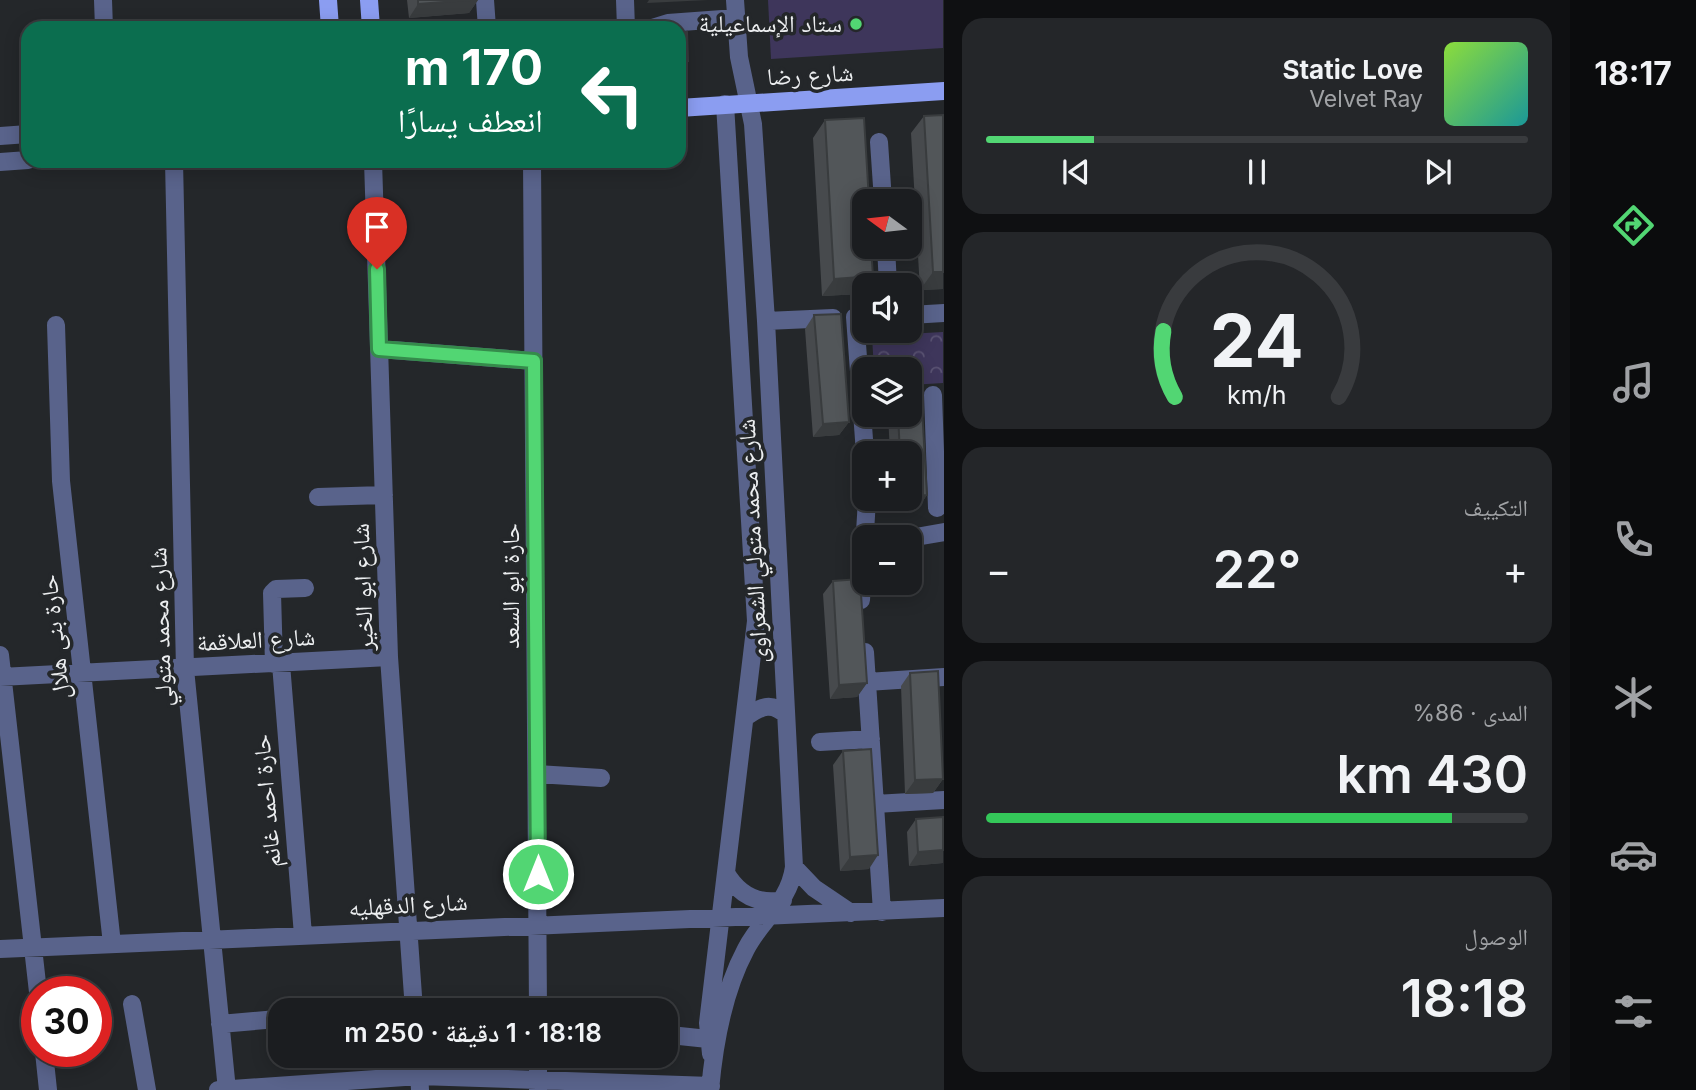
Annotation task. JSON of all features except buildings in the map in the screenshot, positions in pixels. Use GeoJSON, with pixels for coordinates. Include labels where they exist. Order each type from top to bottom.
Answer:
{"type":"FeatureCollection","features":[{"type":"Feature","properties":{"kind":"main road"},"geometry":{"type":"LineString","coordinates":[[328,0],[330,21]]}},
{"type":"Feature","properties":{"kind":"main road"},"geometry":{"type":"LineString","coordinates":[[369,0],[370,21]]}},
{"type":"Feature","properties":{"kind":"main road","name":"شارع رضا"},"geometry":{"type":"LineString","coordinates":[[686,107],[943,92]]}},
{"type":"Feature","properties":{"kind":"street"},"geometry":{"type":"LineString","coordinates":[[103,0],[104,21]]}},
{"type":"Feature","properties":{"kind":"street"},"geometry":{"type":"LineString","coordinates":[[485,0],[486,21]]}},
{"type":"Feature","properties":{"kind":"street"},"geometry":{"type":"LineString","coordinates":[[625,0],[626,21]]}},
{"type":"Feature","properties":{"kind":"street","name":"شارع محمد متولي الشعراوى"},"geometry":{"type":"LineString","coordinates":[[712,1061],[738,967],[747,946],[783,900],[794,867],[766,321],[750,103],[739,57],[735,0]]}},
{"type":"Feature","properties":{"kind":"street"},"geometry":{"type":"LineString","coordinates":[[686,22],[736,18]]}},
{"type":"Feature","properties":{"kind":"street","name":"شارع محمد متولي الشعراوى"},"geometry":{"type":"LineString","coordinates":[[711,1088],[712,1061],[708,1039],[755,651],[756,605],[725,104]]}},
{"type":"Feature","properties":{"kind":"street"},"geometry":{"type":"LineString","coordinates":[[0,136],[21,134]]}},
{"type":"Feature","properties":{"kind":"street"},"geometry":{"type":"LineString","coordinates":[[880,142],[882,189]]}},
{"type":"Feature","properties":{"kind":"street"},"geometry":{"type":"LineString","coordinates":[[0,162],[21,160]]}},
{"type":"Feature","properties":{"kind":"street","name":"شارع محمد متولي"},"geometry":{"type":"LineString","coordinates":[[174,168],[185,669],[224,1089]]}},
{"type":"Feature","properties":{"kind":"street","name":"شارع ابو الخير"},"geometry":{"type":"LineString","coordinates":[[373,168],[389,657],[413,998]]}},
{"type":"Feature","properties":{"kind":"street","name":"حارة ابو السعد"},"geometry":{"type":"LineString","coordinates":[[532,168],[538,998]]}},
{"type":"Feature","properties":{"kind":"street"},"geometry":{"type":"LineString","coordinates":[[922,314],[943,313]]}},
{"type":"Feature","properties":{"kind":"street"},"geometry":{"type":"LineString","coordinates":[[766,321],[852,317]]}},
{"type":"Feature","properties":{"kind":"street","name":"حارة بنى هلال"},"geometry":{"type":"LineString","coordinates":[[56,325],[61,481],[112,944]]}},
{"type":"Feature","properties":{"kind":"street"},"geometry":{"type":"LineString","coordinates":[[379,349],[534,361]]}},
{"type":"Feature","properties":{"kind":"street"},"geometry":{"type":"LineString","coordinates":[[937,508],[938,395]]}},
{"type":"Feature","properties":{"kind":"street"},"geometry":{"type":"LineString","coordinates":[[318,497],[384,495]]}},
{"type":"Feature","properties":{"kind":"street"},"geometry":{"type":"LineString","coordinates":[[922,535],[943,531]]}},
{"type":"Feature","properties":{"kind":"street","name":"حارة احمد غانم"},"geometry":{"type":"LineString","coordinates":[[303,935],[272,593],[276,589],[305,588]]}},
{"type":"Feature","properties":{"kind":"street"},"geometry":{"type":"LineString","coordinates":[[861,595],[881,912]]}},
{"type":"Feature","properties":{"kind":"street"},"geometry":{"type":"LineString","coordinates":[[0,655],[36,976]]}},
{"type":"Feature","properties":{"kind":"street","name":"شارع العلاقمة"},"geometry":{"type":"LineString","coordinates":[[1,677],[389,657]]}},
{"type":"Feature","properties":{"kind":"street"},"geometry":{"type":"LineString","coordinates":[[867,682],[943,677]]}},
{"type":"Feature","properties":{"kind":"street"},"geometry":{"type":"LineString","coordinates":[[747,716],[767,705],[778,708],[786,715]]}},
{"type":"Feature","properties":{"kind":"street"},"geometry":{"type":"LineString","coordinates":[[820,742],[871,738]]}},
{"type":"Feature","properties":{"kind":"street"},"geometry":{"type":"LineString","coordinates":[[537,774],[601,778]]}},
{"type":"Feature","properties":{"kind":"street"},"geometry":{"type":"LineString","coordinates":[[875,804],[943,800]]}},
{"type":"Feature","properties":{"kind":"street"},"geometry":{"type":"LineString","coordinates":[[794,867],[814,888],[851,913]]}},
{"type":"Feature","properties":{"kind":"street"},"geometry":{"type":"LineString","coordinates":[[726,873],[737,889],[754,900],[783,900]]}},
{"type":"Feature","properties":{"kind":"street","name":"شارع الدقهليه"},"geometry":{"type":"LineString","coordinates":[[0,949],[538,924],[769,918],[943,908]]}},
{"type":"Feature","properties":{"kind":"street"},"geometry":{"type":"LineString","coordinates":[[132,1004],[147,1090]]}},
{"type":"Feature","properties":{"kind":"street"},"geometry":{"type":"LineString","coordinates":[[220,1024],[268,1020]]}},
{"type":"Feature","properties":{"kind":"street"},"geometry":{"type":"LineString","coordinates":[[678,1036],[708,1039]]}},
{"type":"Feature","properties":{"kind":"street"},"geometry":{"type":"LineString","coordinates":[[46,1067],[48,1090]]}},
{"type":"Feature","properties":{"kind":"street"},"geometry":{"type":"LineString","coordinates":[[224,1089],[419,1083],[711,1088]]}},
{"type":"Feature","properties":{"kind":"green space","name":"ستاد الإسماعيلية"},"geometry":{"type":"Polygon","coordinates":[[[768,0],[943,0],[943,48],[771,59],[768,0]]]}},
{"type":"Feature","properties":{"kind":"green space"},"geometry":{"type":"Polygon","coordinates":[[[943,332],[943,383],[922,384],[922,357],[873,357],[872,343],[922,343],[922,333],[943,332]]]}},
{"type":"Feature","properties":{"kind":"place","name":"ستاد الإسماعيلية"},"geometry":{"type":"Point","coordinates":[856,24]}},
{"type":"Feature","properties":{"kind":"route"},"geometry":{"type":"LineString","coordinates":[[377,269],[379,349],[534,361],[538,874]]}}]}
